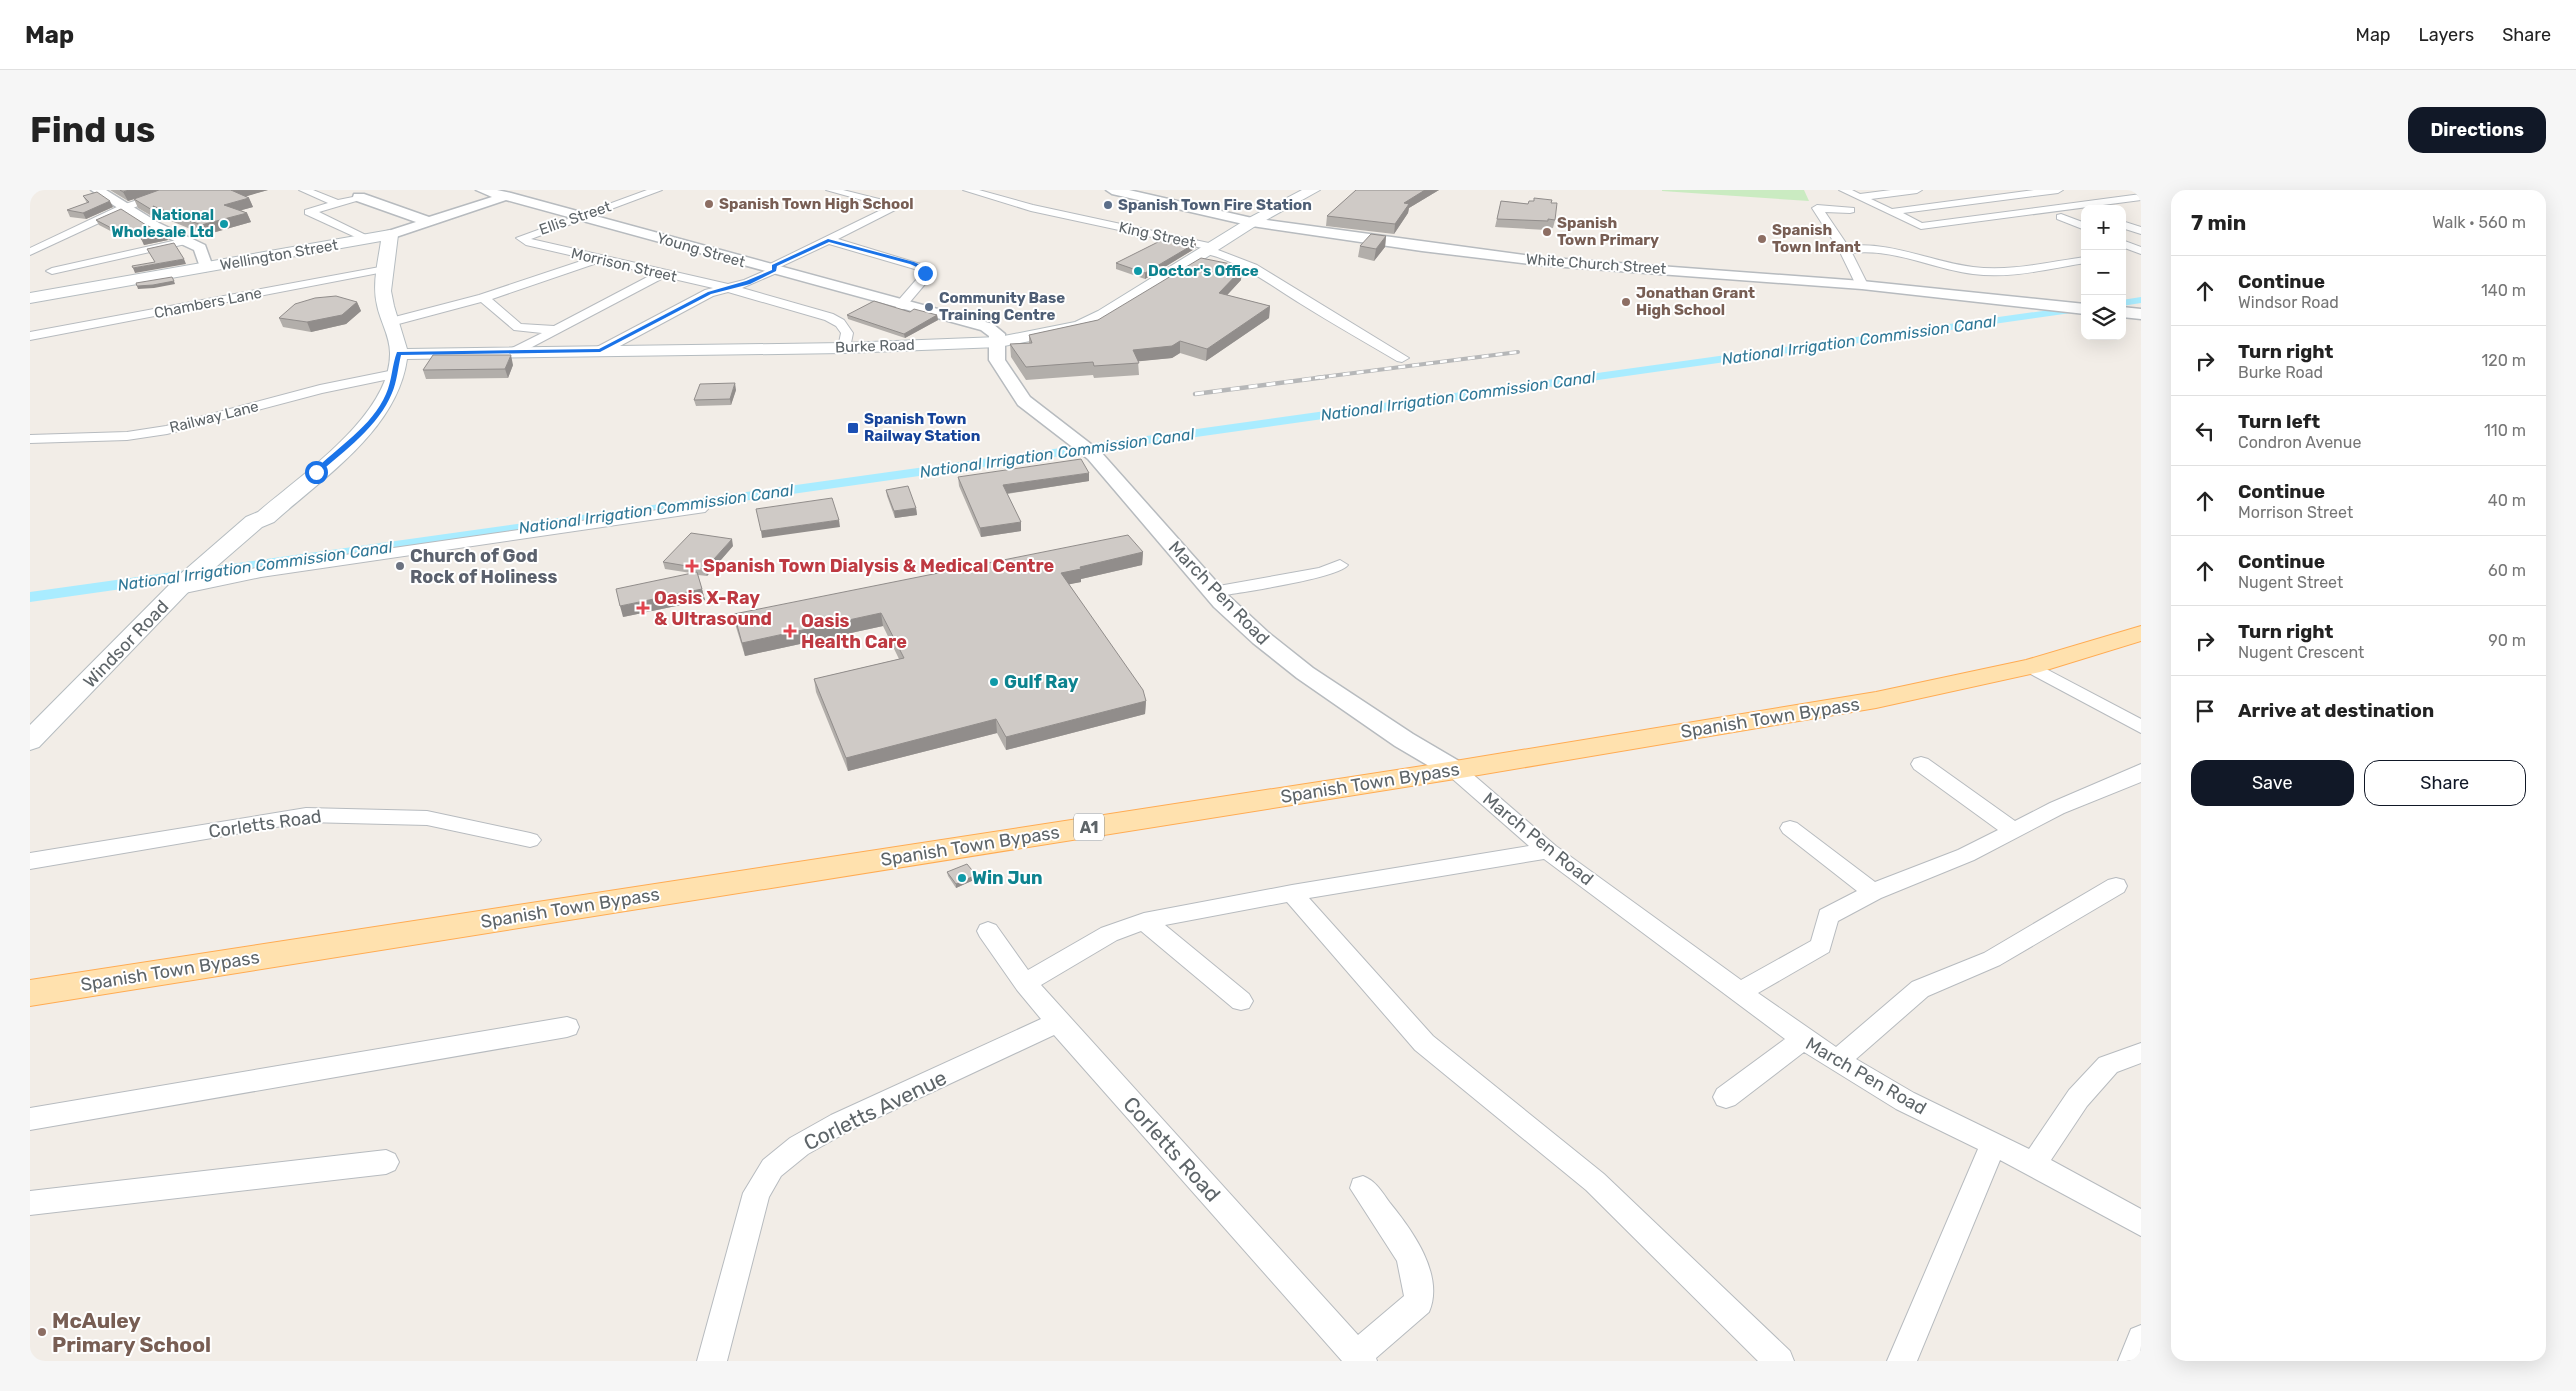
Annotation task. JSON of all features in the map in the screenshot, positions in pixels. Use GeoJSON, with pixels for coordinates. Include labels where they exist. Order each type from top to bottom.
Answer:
{"type":"FeatureCollection","features":[{"type":"Feature","properties":{"kind":"main road","name":"Burke Road"},"geometry":{"type":"LineString","coordinates":[[399,354],[844,348],[998,342],[1080,326],[1104,315],[1252,222],[1313,190]]}},
{"type":"Feature","properties":{"kind":"main road","name":"Wellington Street"},"geometry":{"type":"LineString","coordinates":[[30,298],[390,235]]}},
{"type":"Feature","properties":{"kind":"main road"},"geometry":{"type":"LineString","coordinates":[[390,235],[385,269],[384,299],[399,354]]}},
{"type":"Feature","properties":{"kind":"main road","name":"Windsor Road"},"geometry":{"type":"LineString","coordinates":[[30,741],[183,585],[254,522],[266,517],[346,446],[375,416],[389,394],[399,354]]}},
{"type":"Feature","properties":{"kind":"main road","name":"Spanish Town Bypass"},"geometry":{"type":"LineString","coordinates":[[30,993],[1455,770],[1876,700],[2031,667],[2141,632]]}},
{"type":"Feature","properties":{"kind":"street"},"geometry":{"type":"LineString","coordinates":[[98,190],[123,208],[200,248],[206,267]]}},
{"type":"Feature","properties":{"kind":"street"},"geometry":{"type":"LineString","coordinates":[[30,252],[56,242],[123,208],[178,190]]}},
{"type":"Feature","properties":{"kind":"street"},"geometry":{"type":"LineString","coordinates":[[304,190],[337,203]]}},
{"type":"Feature","properties":{"kind":"street"},"geometry":{"type":"LineString","coordinates":[[368,239],[309,212],[384,190]]}},
{"type":"Feature","properties":{"kind":"street","name":"Young Street"},"geometry":{"type":"LineString","coordinates":[[482,190],[900,306],[987,327],[997,334],[998,342]]}},
{"type":"Feature","properties":{"kind":"street","name":"Wellington Street"},"geometry":{"type":"LineString","coordinates":[[390,235],[426,221],[523,190]]}},
{"type":"Feature","properties":{"kind":"street","name":"Ellis Street"},"geometry":{"type":"LineString","coordinates":[[522,238],[657,190]]}},
{"type":"Feature","properties":{"kind":"street"},"geometry":{"type":"LineString","coordinates":[[828,240],[894,208],[891,205],[833,190]]}},
{"type":"Feature","properties":{"kind":"street","name":"King Street"},"geometry":{"type":"LineString","coordinates":[[968,190],[1031,208],[1214,247],[1211,252],[1234,256],[1259,269],[1288,291],[1402,358]]}},
{"type":"Feature","properties":{"kind":"street","name":"White Church Street"},"geometry":{"type":"LineString","coordinates":[[1112,190],[1252,222],[1422,247],[1538,261],[1862,285],[2081,309]]}},
{"type":"Feature","properties":{"kind":"street"},"geometry":{"type":"LineString","coordinates":[[1844,190],[1921,226],[2138,199]]}},
{"type":"Feature","properties":{"kind":"street"},"geometry":{"type":"LineString","coordinates":[[1859,197],[1917,190]]}},
{"type":"Feature","properties":{"kind":"street"},"geometry":{"type":"LineString","coordinates":[[1890,212],[2058,190]]}},
{"type":"Feature","properties":{"kind":"street"},"geometry":{"type":"LineString","coordinates":[[2112,190],[2138,199]]}},
{"type":"Feature","properties":{"kind":"street"},"geometry":{"type":"LineString","coordinates":[[1946,193],[1996,216]]}},
{"type":"Feature","properties":{"kind":"street"},"geometry":{"type":"LineString","coordinates":[[359,197],[426,221]]}},
{"type":"Feature","properties":{"kind":"street"},"geometry":{"type":"LineString","coordinates":[[1850,210],[1817,208],[1845,250],[1862,285]]}},
{"type":"Feature","properties":{"kind":"street"},"geometry":{"type":"LineString","coordinates":[[2081,215],[2061,217],[2081,225]]}},
{"type":"Feature","properties":{"kind":"street"},"geometry":{"type":"LineString","coordinates":[[2126,225],[2141,231]]}},
{"type":"Feature","properties":{"kind":"street"},"geometry":{"type":"LineString","coordinates":[[30,238],[56,242]]}},
{"type":"Feature","properties":{"kind":"street","name":"Morrison Street"},"geometry":{"type":"LineString","coordinates":[[522,238],[530,243],[596,260],[728,288],[829,317],[840,323],[847,333],[844,348]]}},
{"type":"Feature","properties":{"kind":"street"},"geometry":{"type":"LineString","coordinates":[[828,240],[923,268],[925,273],[922,281],[900,306]]}},
{"type":"Feature","properties":{"kind":"street","name":"Morrison Street"},"geometry":{"type":"LineString","coordinates":[[728,288],[748,282],[775,270],[774,266],[828,240]]}},
{"type":"Feature","properties":{"kind":"street"},"geometry":{"type":"LineString","coordinates":[[52,271],[186,241]]}},
{"type":"Feature","properties":{"kind":"street"},"geometry":{"type":"LineString","coordinates":[[2126,245],[2141,251]]}},
{"type":"Feature","properties":{"kind":"street"},"geometry":{"type":"LineString","coordinates":[[1845,250],[1885,252],[1977,271],[2032,268],[2081,261]]}},
{"type":"Feature","properties":{"kind":"street"},"geometry":{"type":"LineString","coordinates":[[2126,253],[2141,251]]}},
{"type":"Feature","properties":{"kind":"street"},"geometry":{"type":"LineString","coordinates":[[391,322],[483,298],[596,260]]}},
{"type":"Feature","properties":{"kind":"street","name":"Chambers Lane"},"geometry":{"type":"LineString","coordinates":[[30,336],[385,269]]}},
{"type":"Feature","properties":{"kind":"street"},"geometry":{"type":"LineString","coordinates":[[514,352],[662,274]]}},
{"type":"Feature","properties":{"kind":"street"},"geometry":{"type":"LineString","coordinates":[[600,351],[709,293],[728,288]]}},
{"type":"Feature","properties":{"kind":"street"},"geometry":{"type":"LineString","coordinates":[[483,298],[518,327],[553,330]]}},
{"type":"Feature","properties":{"kind":"street"},"geometry":{"type":"LineString","coordinates":[[2126,312],[2141,314]]}},
{"type":"Feature","properties":{"kind":"street","name":"March Pen Road"},"geometry":{"type":"LineString","coordinates":[[998,342],[997,360],[1024,401],[1094,455],[1213,592],[1261,638],[1305,673],[1404,740],[1455,770],[1548,851],[1738,993],[1803,1039],[1905,1101],[2034,1164],[2141,1223]]}},
{"type":"Feature","properties":{"kind":"street","name":"Railway Lane"},"geometry":{"type":"LineString","coordinates":[[30,439],[127,436],[167,430],[320,389],[394,374]]}},
{"type":"Feature","properties":{"kind":"street"},"geometry":{"type":"LineString","coordinates":[[183,585],[261,572],[700,509]]}},
{"type":"Feature","properties":{"kind":"street"},"geometry":{"type":"LineString","coordinates":[[1213,592],[1323,572],[1340,565]]}},
{"type":"Feature","properties":{"kind":"street"},"geometry":{"type":"LineString","coordinates":[[2031,667],[2141,727]]}},
{"type":"Feature","properties":{"kind":"street"},"geometry":{"type":"LineString","coordinates":[[1921,764],[2014,831]]}},
{"type":"Feature","properties":{"kind":"street"},"geometry":{"type":"LineString","coordinates":[[1738,993],[1821,946],[1828,916],[1873,892],[1966,855],[2058,808],[2134,777],[2141,771]]}},
{"type":"Feature","properties":{"kind":"street","name":"Corletts Road"},"geometry":{"type":"LineString","coordinates":[[30,861],[306,815],[427,818],[530,840]]}},
{"type":"Feature","properties":{"kind":"street"},"geometry":{"type":"LineString","coordinates":[[1790,828],[1873,892]]}},
{"type":"Feature","properties":{"kind":"street"},"geometry":{"type":"LineString","coordinates":[[1025,983],[1109,934],[1144,921],[1292,893],[1548,851]]}},
{"type":"Feature","properties":{"kind":"street"},"geometry":{"type":"LineString","coordinates":[[1837,1061],[1920,989],[1992,959],[2116,886]]}},
{"type":"Feature","properties":{"kind":"street"},"geometry":{"type":"LineString","coordinates":[[1292,893],[1424,1043],[1596,1182],[1779,1361]]}},
{"type":"Feature","properties":{"kind":"street"},"geometry":{"type":"LineString","coordinates":[[1144,921],[1241,1000]]}},
{"type":"Feature","properties":{"kind":"street","name":"Corletts Road"},"geometry":{"type":"LineString","coordinates":[[988,931],[1025,983],[1058,1022],[1360,1358]]}},
{"type":"Feature","properties":{"kind":"street","name":"Corletts Avenue"},"geometry":{"type":"LineString","coordinates":[[712,1361],[756,1193],[772,1168],[800,1146],[840,1123],[1058,1022]]}},
{"type":"Feature","properties":{"kind":"street"},"geometry":{"type":"LineString","coordinates":[[30,1119],[568,1026]]}},
{"type":"Feature","properties":{"kind":"street"},"geometry":{"type":"LineString","coordinates":[[1726,1096],[1803,1039]]}},
{"type":"Feature","properties":{"kind":"street"},"geometry":{"type":"LineString","coordinates":[[2034,1164],[2078,1098],[2108,1065],[2141,1053]]}},
{"type":"Feature","properties":{"kind":"street"},"geometry":{"type":"LineString","coordinates":[[1902,1361],[1993,1144]]}},
{"type":"Feature","properties":{"kind":"street"},"geometry":{"type":"LineString","coordinates":[[30,1203],[386,1162]]}},
{"type":"Feature","properties":{"kind":"street"},"geometry":{"type":"LineString","coordinates":[[1360,1358],[1419,1302],[1420,1287],[1412,1256],[1363,1188]]}},
{"type":"Feature","properties":{"kind":"street"},"geometry":{"type":"LineString","coordinates":[[2133,1361],[2141,1340]]}},
{"type":"Feature","properties":{"kind":"green space"},"geometry":{"type":"Polygon","coordinates":[[[1804,190],[1809,201],[1662,191],[1804,190]]]}},
{"type":"Feature","properties":{"kind":"building"},"geometry":{"type":"Polygon","coordinates":[[[159,190],[231,190],[249,198],[224,205],[247,213],[201,225],[153,206],[157,213],[134,199],[159,190]]]}},
{"type":"Feature","properties":{"kind":"building"},"geometry":{"type":"Polygon","coordinates":[[[1356,190],[1425,190],[1404,203],[1409,204],[1395,224],[1327,216],[1356,190]]]}},
{"type":"Feature","properties":{"kind":"building"},"geometry":{"type":"Polygon","coordinates":[[[97,192],[110,201],[83,213],[67,210],[89,202],[83,196],[97,192]]]}},
{"type":"Feature","properties":{"kind":"building"},"geometry":{"type":"Polygon","coordinates":[[[1534,198],[1552,200],[1551,203],[1557,203],[1555,220],[1497,219],[1501,201],[1528,204],[1529,201],[1534,201],[1534,198]]]}},
{"type":"Feature","properties":{"kind":"building"},"geometry":{"type":"Polygon","coordinates":[[[121,209],[166,235],[142,240],[138,234],[129,229],[119,232],[96,220],[121,209]]]}},
{"type":"Feature","properties":{"kind":"building"},"geometry":{"type":"Polygon","coordinates":[[[1371,234],[1386,236],[1376,249],[1360,246],[1371,234]]]}},
{"type":"Feature","properties":{"kind":"building"},"geometry":{"type":"Polygon","coordinates":[[[1166,238],[1196,243],[1145,273],[1116,263],[1166,238]]]}},
{"type":"Feature","properties":{"kind":"building"},"geometry":{"type":"Polygon","coordinates":[[[174,243],[184,259],[133,268],[132,266],[155,262],[147,249],[174,243]]]}},
{"type":"Feature","properties":{"kind":"building"},"geometry":{"type":"Polygon","coordinates":[[[1201,258],[1236,265],[1234,268],[1242,269],[1219,293],[1270,306],[1207,349],[1180,341],[1172,346],[1133,350],[1139,363],[1094,366],[1093,362],[1026,367],[1010,344],[1032,343],[1029,335],[1098,320],[1201,258]]]}},
{"type":"Feature","properties":{"kind":"building"},"geometry":{"type":"Polygon","coordinates":[[[172,277],[174,281],[153,285],[137,286],[136,283],[172,277]]]}},
{"type":"Feature","properties":{"kind":"building"},"geometry":{"type":"Polygon","coordinates":[[[336,296],[357,302],[342,315],[307,322],[279,318],[295,304],[315,298],[336,296]]]}},
{"type":"Feature","properties":{"kind":"building"},"geometry":{"type":"Polygon","coordinates":[[[874,301],[910,312],[914,309],[937,315],[904,334],[847,315],[874,301]]]}},
{"type":"Feature","properties":{"kind":"building"},"geometry":{"type":"Polygon","coordinates":[[[433,355],[511,355],[505,369],[423,370],[433,355]]]}},
{"type":"Feature","properties":{"kind":"building"},"geometry":{"type":"Polygon","coordinates":[[[735,383],[730,399],[694,400],[700,384],[735,383]]]}},
{"type":"Feature","properties":{"kind":"building"},"geometry":{"type":"Polygon","coordinates":[[[1081,459],[1089,473],[1003,485],[1021,522],[980,528],[958,477],[1081,459]]]}},
{"type":"Feature","properties":{"kind":"building"},"geometry":{"type":"Polygon","coordinates":[[[908,486],[916,508],[894,511],[886,490],[908,486]]]}},
{"type":"Feature","properties":{"kind":"building"},"geometry":{"type":"Polygon","coordinates":[[[832,498],[839,520],[761,531],[756,509],[832,498]]]}},
{"type":"Feature","properties":{"kind":"building"},"geometry":{"type":"Polygon","coordinates":[[[691,533],[732,539],[705,569],[663,562],[691,533]]]}},
{"type":"Feature","properties":{"kind":"building"},"geometry":{"type":"Polygon","coordinates":[[[1128,535],[1143,552],[1061,573],[1143,690],[1146,701],[1006,737],[996,719],[846,758],[814,679],[904,658],[881,613],[742,643],[734,614],[1128,535]]]}},
{"type":"Feature","properties":{"kind":"building"},"geometry":{"type":"Polygon","coordinates":[[[697,572],[702,589],[620,606],[616,589],[697,572]]]}},
{"type":"Feature","properties":{"kind":"building","name":"Win Jun"},"geometry":{"type":"Polygon","coordinates":[[[967,864],[976,875],[956,884],[947,872],[967,864]]]}},
{"type":"Feature","properties":{"kind":"waterway","name":"National Irrigation Commission Canal"},"geometry":{"type":"LineString","coordinates":[[2126,302],[2141,300]]}},
{"type":"Feature","properties":{"kind":"waterway","name":"National Irrigation Commission Canal"},"geometry":{"type":"LineString","coordinates":[[30,597],[2081,309]]}},
{"type":"Feature","properties":{"kind":"railway"},"geometry":{"type":"LineString","coordinates":[[1315,378],[1518,352]]}},
{"type":"Feature","properties":{"kind":"railway"},"geometry":{"type":"LineString","coordinates":[[1195,394],[1325,377]]}},
{"type":"Feature","properties":{"kind":"place","name":"Spanish Town High School"},"geometry":{"type":"Point","coordinates":[709,204]}},
{"type":"Feature","properties":{"kind":"place","name":"Spanish Town Fire Station"},"geometry":{"type":"Point","coordinates":[1108,205]}},
{"type":"Feature","properties":{"kind":"place","name":"National Wholesale Ltd"},"geometry":{"type":"Point","coordinates":[224,224]}},
{"type":"Feature","properties":{"kind":"place","name":"Spanish Town Primary"},"geometry":{"type":"Point","coordinates":[1547,232]}},
{"type":"Feature","properties":{"kind":"place","name":"Spanish Town Infant"},"geometry":{"type":"Point","coordinates":[1762,239]}},
{"type":"Feature","properties":{"kind":"place","name":"Doctor's Office"},"geometry":{"type":"Point","coordinates":[1138,271]}},
{"type":"Feature","properties":{"kind":"place","name":"Jonathan Grant High School"},"geometry":{"type":"Point","coordinates":[1626,302]}},
{"type":"Feature","properties":{"kind":"place","name":"Community Base Training Centre"},"geometry":{"type":"Point","coordinates":[929,307]}},
{"type":"Feature","properties":{"kind":"place","name":"Spanish Town Railway Station"},"geometry":{"type":"Point","coordinates":[853,428]}},
{"type":"Feature","properties":{"kind":"place","name":"Church of God Rock of Holiness"},"geometry":{"type":"Point","coordinates":[400,566]}},
{"type":"Feature","properties":{"kind":"place","name":"Spanish Town Dialysis & Medical Centre"},"geometry":{"type":"Point","coordinates":[692,566]}},
{"type":"Feature","properties":{"kind":"place","name":"Oasis X-Ray & Ultrasound"},"geometry":{"type":"Point","coordinates":[643,608]}},
{"type":"Feature","properties":{"kind":"place","name":"Oasis Health Care"},"geometry":{"type":"Point","coordinates":[790,631]}},
{"type":"Feature","properties":{"kind":"place","name":"Gulf Ray"},"geometry":{"type":"Point","coordinates":[994,682]}},
{"type":"Feature","properties":{"kind":"place","name":"Win Jun"},"geometry":{"type":"Point","coordinates":[962,878]}},
{"type":"Feature","properties":{"kind":"place","name":"McAuley Primary School"},"geometry":{"type":"Point","coordinates":[42,1332]}},
{"type":"Feature","properties":{"kind":"route"},"geometry":{"type":"LineString","coordinates":[[316,472],[346,446],[375,416],[389,394],[399,354],[600,351],[709,293],[748,282],[775,270],[774,266],[828,240],[912,263],[923,268],[925,273]]}}]}
